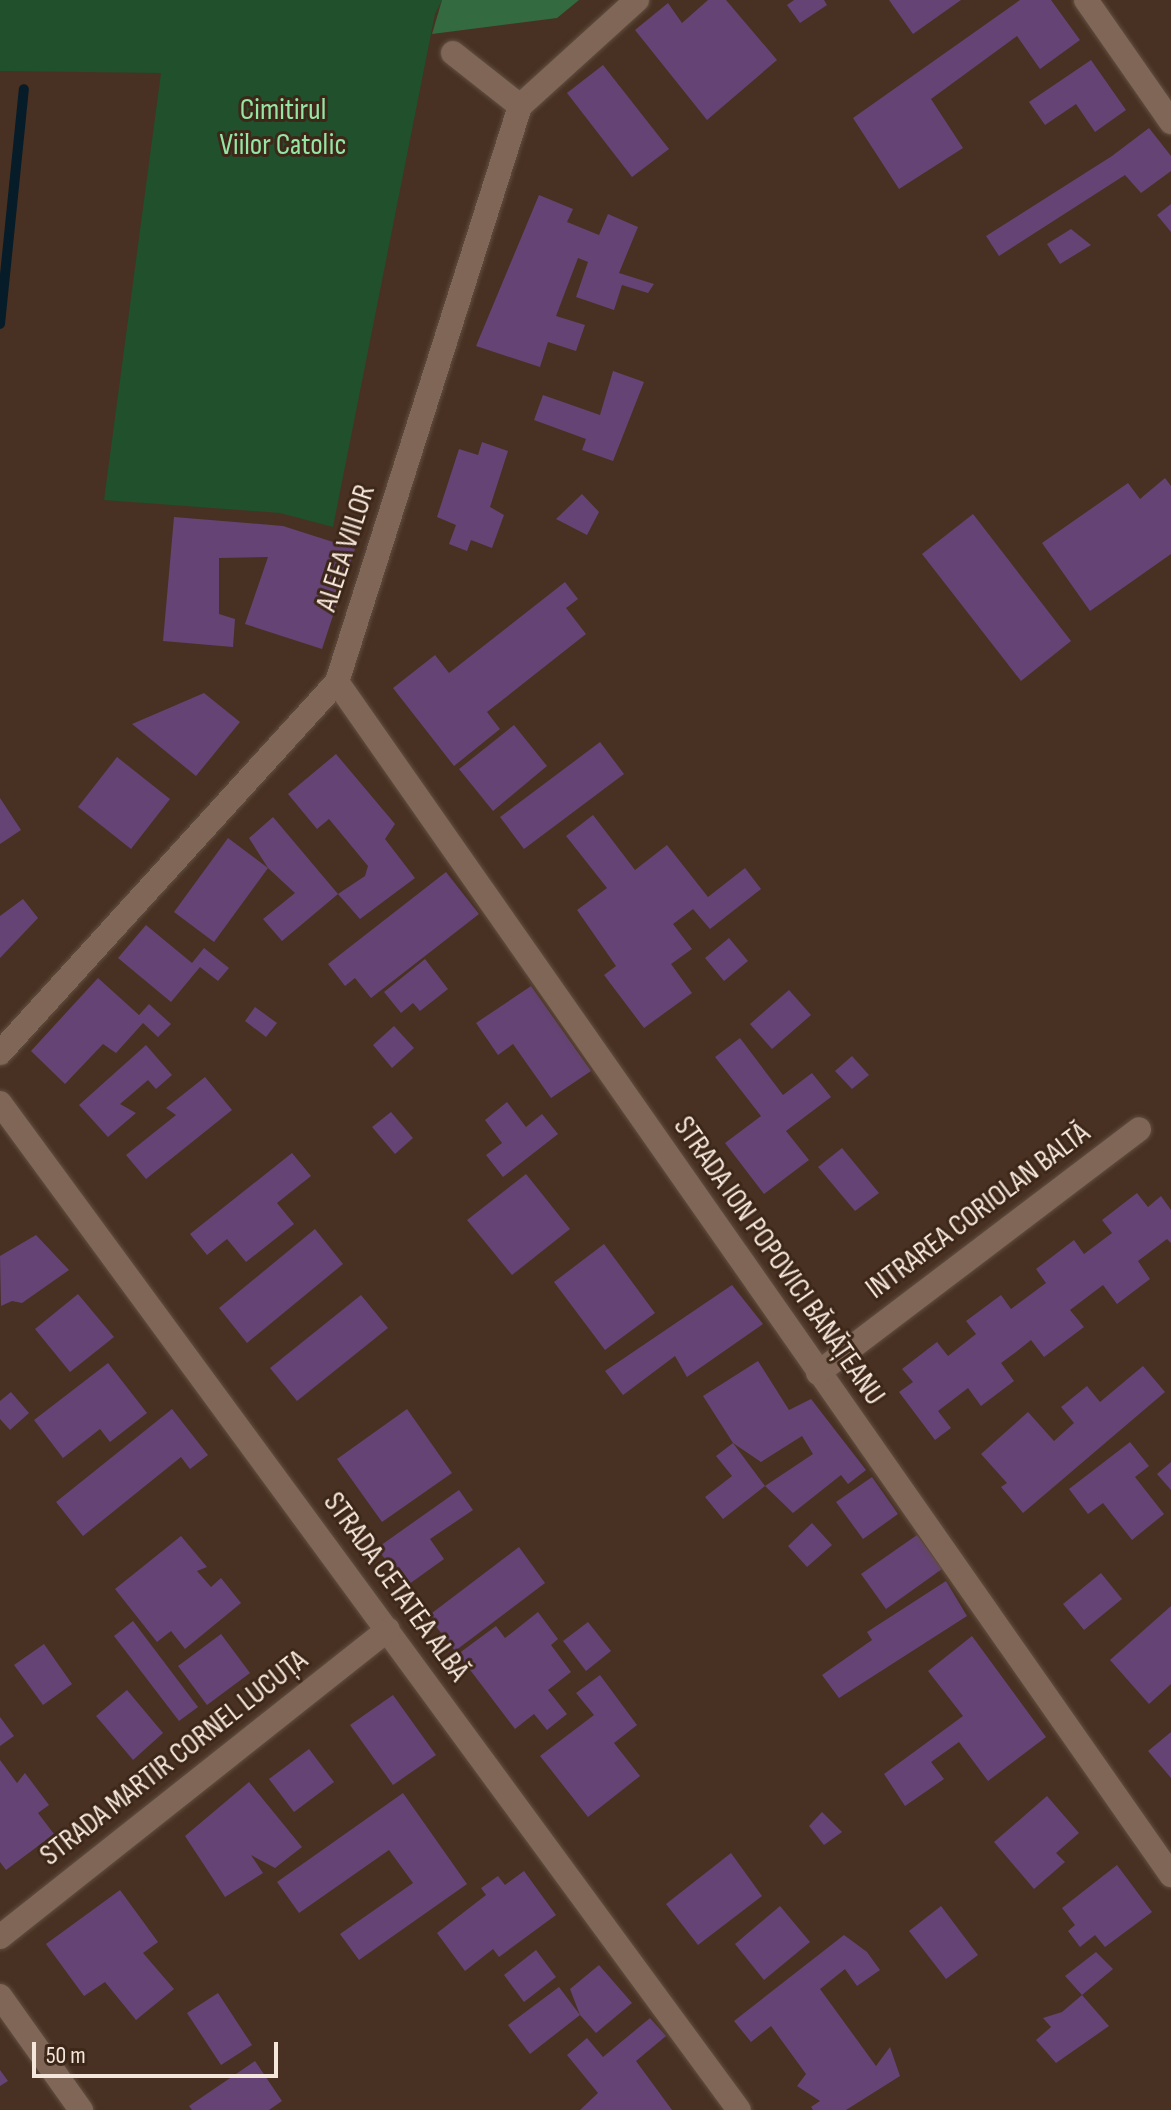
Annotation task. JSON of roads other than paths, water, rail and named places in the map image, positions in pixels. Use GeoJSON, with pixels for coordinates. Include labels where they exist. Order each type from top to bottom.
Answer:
{"type":"FeatureCollection","features":[{"type":"Feature","properties":{"kind":"street"},"geometry":{"type":"LineString","coordinates":[[453,53],[520,106],[637,0]]}},
{"type":"Feature","properties":{"kind":"street"},"geometry":{"type":"LineString","coordinates":[[1086,0],[1171,122]]}},
{"type":"Feature","properties":{"kind":"street","name":"ALEEA VIILOR"},"geometry":{"type":"LineString","coordinates":[[0,1053],[337,682],[520,106]]}},
{"type":"Feature","properties":{"kind":"street","name":"STRADA ION POPOVICI BĂNĂȚEANU"},"geometry":{"type":"LineString","coordinates":[[337,682],[1171,1875]]}},
{"type":"Feature","properties":{"kind":"street","name":"STRADA CETATEA ALBĂ"},"geometry":{"type":"LineString","coordinates":[[0,1103],[739,2110]]}},
{"type":"Feature","properties":{"kind":"street","name":"INTRAREA CORIOLAN BALTĂ"},"geometry":{"type":"LineString","coordinates":[[818,1373],[1139,1129]]}},
{"type":"Feature","properties":{"kind":"street","name":"STRADA MARTIR CORNEL LUCUȚA"},"geometry":{"type":"LineString","coordinates":[[0,1937],[388,1629]]}},
{"type":"Feature","properties":{"kind":"street"},"geometry":{"type":"LineString","coordinates":[[0,1996],[81,2110]]}},
{"type":"Feature","properties":{"kind":"waterway"},"geometry":{"type":"LineString","coordinates":[[0,324],[24,89]]}},
{"type":"Feature","properties":{"kind":"park label","name":"Cimitirul Viilor Catolic"},"geometry":{"type":"Point","coordinates":[283,127]}}]}
